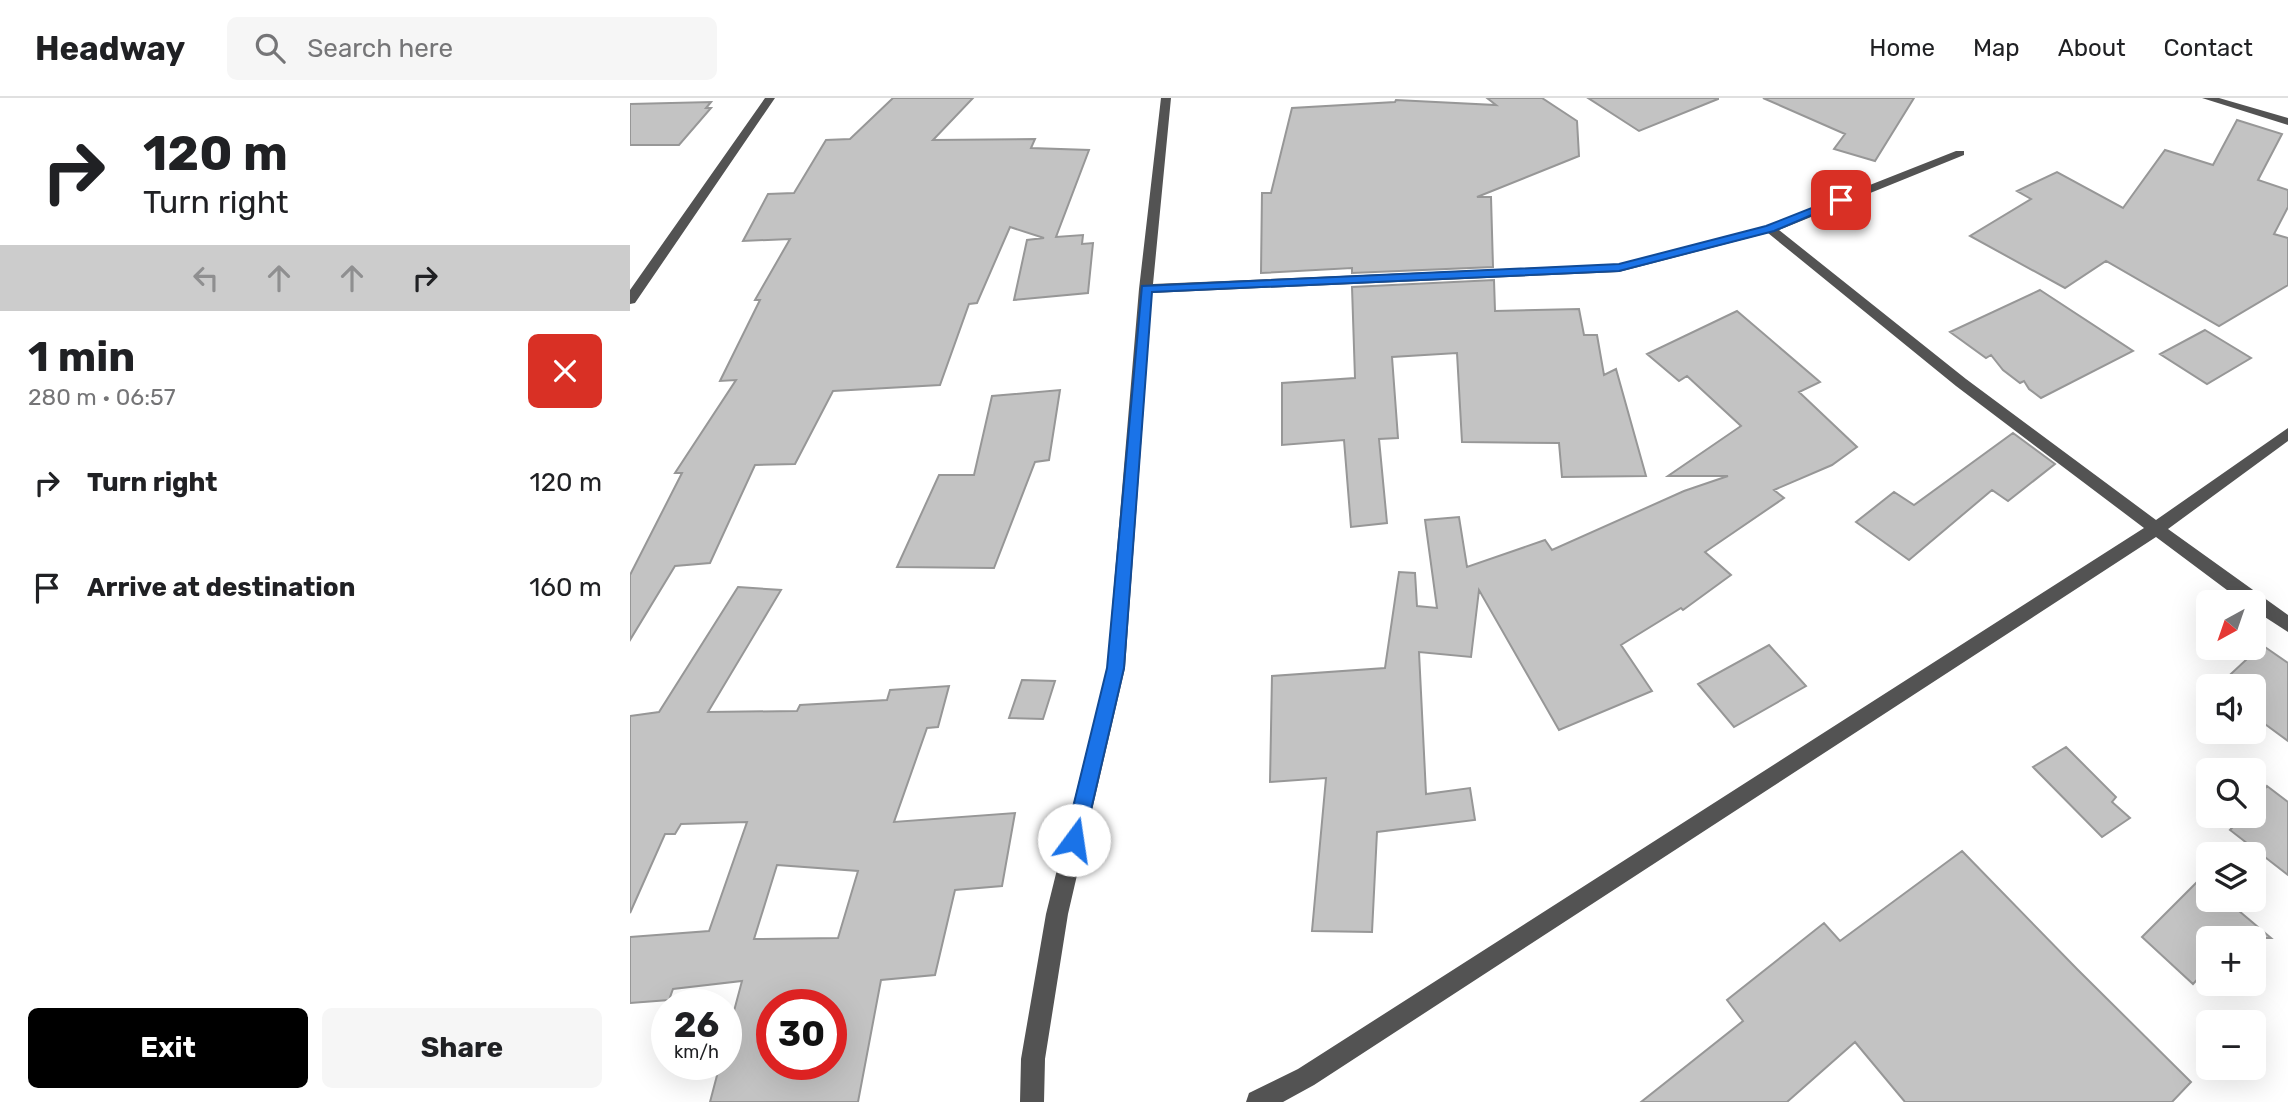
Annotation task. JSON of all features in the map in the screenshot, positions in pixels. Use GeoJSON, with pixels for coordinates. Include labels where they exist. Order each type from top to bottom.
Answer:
{"type":"FeatureCollection","features":[{"type":"Feature","properties":{"kind":"street"},"geometry":{"type":"LineString","coordinates":[[630,300],[770,98]]}},
{"type":"Feature","properties":{"kind":"street"},"geometry":{"type":"LineString","coordinates":[[1032,1102],[1032,1059],[1057,914],[1116,668],[1146,289],[1166,98]]}},
{"type":"Feature","properties":{"kind":"street"},"geometry":{"type":"LineString","coordinates":[[2207,98],[2288,122]]}},
{"type":"Feature","properties":{"kind":"street"},"geometry":{"type":"LineString","coordinates":[[1146,289],[1619,268],[1770,229],[1960,153]]}},
{"type":"Feature","properties":{"kind":"street"},"geometry":{"type":"LineString","coordinates":[[1770,229],[1837,285],[2156,529],[2288,625]]}},
{"type":"Feature","properties":{"kind":"street"},"geometry":{"type":"LineString","coordinates":[[1258,1102],[1306,1077],[2156,529],[2288,433]]}},
{"type":"Feature","properties":{"kind":"building"},"geometry":{"type":"Polygon","coordinates":[[[893,98],[973,98],[933,140],[1035,139],[1031,148],[1089,150],[1056,237],[1083,235],[1082,244],[1093,243],[1088,293],[1014,300],[1027,240],[1044,238],[1010,227],[977,303],[969,304],[940,385],[833,391],[795,464],[755,465],[710,563],[675,566],[630,640],[630,575],[682,473],[675,473],[736,380],[720,381],[760,300],[755,300],[790,239],[743,241],[768,194],[794,193],[826,140],[850,139],[893,98]]]}},
{"type":"Feature","properties":{"kind":"building"},"geometry":{"type":"Polygon","coordinates":[[[1487,98],[1542,98],[1577,121],[1579,156],[1477,197],[1491,197],[1493,267],[1352,273],[1352,268],[1261,273],[1262,193],[1271,193],[1292,108],[1396,100],[1496,105],[1487,98]]]}},
{"type":"Feature","properties":{"kind":"building"},"geometry":{"type":"Polygon","coordinates":[[[1588,98],[1718,98],[1718,99],[1639,131],[1588,98]]]}},
{"type":"Feature","properties":{"kind":"building"},"geometry":{"type":"Polygon","coordinates":[[[1763,98],[1914,98],[1875,161],[1834,149],[1845,134],[1763,98]]]}},
{"type":"Feature","properties":{"kind":"building"},"geometry":{"type":"Polygon","coordinates":[[[711,102],[706,108],[711,108],[679,145],[630,145],[630,104],[711,102]]]}},
{"type":"Feature","properties":{"kind":"building"},"geometry":{"type":"Polygon","coordinates":[[[2237,120],[2282,134],[2258,180],[2288,190],[2288,207],[2274,234],[2288,238],[2288,285],[2219,326],[2106,261],[2065,288],[1970,236],[2031,199],[2017,191],[2057,172],[2123,208],[2165,150],[2213,165],[2237,120]]]}},
{"type":"Feature","properties":{"kind":"building"},"geometry":{"type":"Polygon","coordinates":[[[1494,280],[1495,311],[1579,309],[1584,335],[1597,335],[1604,375],[1616,369],[1646,476],[1562,477],[1559,443],[1462,442],[1457,353],[1392,357],[1398,438],[1379,439],[1387,523],[1351,527],[1344,440],[1282,445],[1282,383],[1355,378],[1352,287],[1494,280]]]}},
{"type":"Feature","properties":{"kind":"building"},"geometry":{"type":"Polygon","coordinates":[[[2040,290],[2133,351],[2041,398],[2029,389],[2024,381],[2020,383],[2003,370],[1991,355],[1986,358],[1950,332],[2040,290]]]}},
{"type":"Feature","properties":{"kind":"building"},"geometry":{"type":"Polygon","coordinates":[[[1737,311],[1820,382],[1799,392],[1857,447],[1832,465],[1774,490],[1784,498],[1705,552],[1731,575],[1683,610],[1681,608],[1621,645],[1652,691],[1559,730],[1479,590],[1471,657],[1419,652],[1426,794],[1470,788],[1475,820],[1377,832],[1372,932],[1312,931],[1326,778],[1270,782],[1272,676],[1385,668],[1399,572],[1415,573],[1417,606],[1437,608],[1425,520],[1459,517],[1467,567],[1545,540],[1552,550],[1684,491],[1728,476],[1668,476],[1741,426],[1687,376],[1679,381],[1647,354],[1737,311]]]}},
{"type":"Feature","properties":{"kind":"building"},"geometry":{"type":"Polygon","coordinates":[[[2205,330],[2251,358],[2207,384],[2160,354],[2205,330]]]}},
{"type":"Feature","properties":{"kind":"building"},"geometry":{"type":"Polygon","coordinates":[[[1060,390],[1049,460],[1035,462],[994,568],[897,567],[939,475],[974,475],[992,396],[1060,390]]]}},
{"type":"Feature","properties":{"kind":"building"},"geometry":{"type":"Polygon","coordinates":[[[2013,433],[2055,464],[2008,501],[1992,490],[1909,560],[1856,522],[1894,492],[1914,505],[2013,433]]]}},
{"type":"Feature","properties":{"kind":"building"},"geometry":{"type":"Polygon","coordinates":[[[738,587],[781,590],[708,712],[797,711],[800,705],[887,700],[890,690],[949,686],[938,727],[927,728],[894,822],[1015,813],[1002,886],[955,890],[935,975],[881,980],[858,1102],[710,1102],[716,1080],[742,1080],[742,989],[740,989],[742,981],[651,989],[651,1001],[630,1003],[630,937],[709,931],[747,822],[681,824],[675,834],[665,834],[630,913],[630,716],[659,712],[738,587]],[[777,865],[754,939],[838,938],[858,871],[777,865]]]}},
{"type":"Feature","properties":{"kind":"building"},"geometry":{"type":"Polygon","coordinates":[[[1769,645],[1806,686],[1734,727],[1698,684],[1769,645]]]}},
{"type":"Feature","properties":{"kind":"building"},"geometry":{"type":"Polygon","coordinates":[[[2266,648],[2288,663],[2288,741],[2266,725],[2266,674],[2231,674],[2246,660],[2266,660],[2266,648]]]}},
{"type":"Feature","properties":{"kind":"building"},"geometry":{"type":"Polygon","coordinates":[[[1022,680],[1055,681],[1043,719],[1009,718],[1022,680]]]}},
{"type":"Feature","properties":{"kind":"building"},"geometry":{"type":"Polygon","coordinates":[[[2066,747],[2116,797],[2112,802],[2130,818],[2102,837],[2033,767],[2066,747]]]}},
{"type":"Feature","properties":{"kind":"building"},"geometry":{"type":"Polygon","coordinates":[[[2266,787],[2288,802],[2288,875],[2266,858],[2266,842],[2245,842],[2230,830],[2266,828],[2266,787]]]}},
{"type":"Feature","properties":{"kind":"building"},"geometry":{"type":"Polygon","coordinates":[[[1962,851],[2191,1082],[2172,1102],[1905,1102],[1855,1042],[1787,1102],[1641,1102],[1743,1021],[1727,1000],[1824,923],[1840,941],[1962,851]]]}},
{"type":"Feature","properties":{"kind":"building"},"geometry":{"type":"Polygon","coordinates":[[[2196,883],[2196,912],[2240,912],[2257,926],[2196,926],[2196,981],[2193,984],[2142,937],[2196,883]]]}},
{"type":"Feature","properties":{"kind":"route"},"geometry":{"type":"LineString","coordinates":[[1074,840],[1116,668],[1146,289],[1619,268],[1770,229],[1841,200]]}}]}
